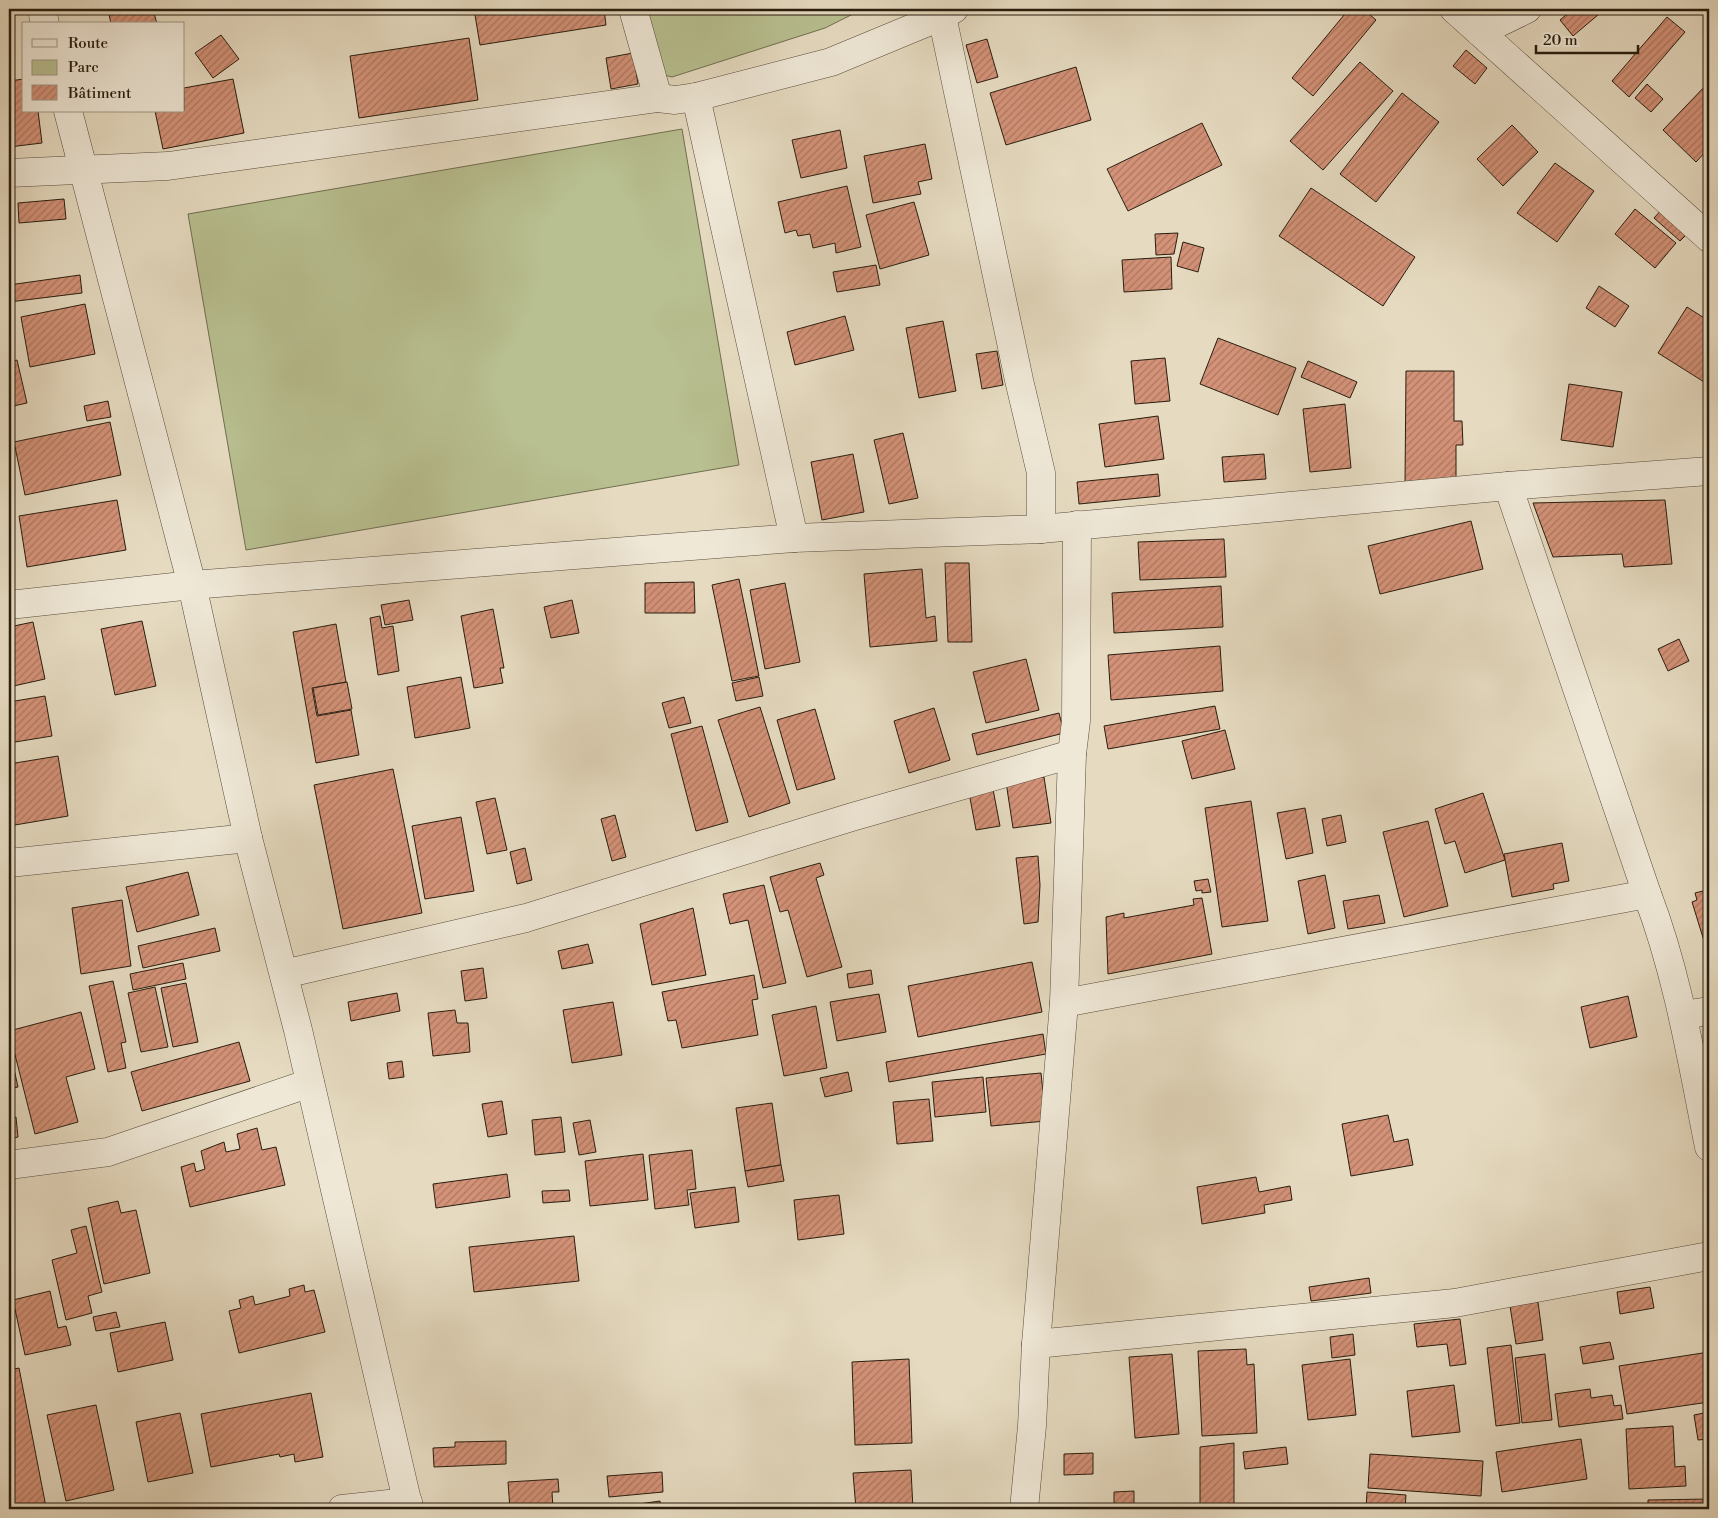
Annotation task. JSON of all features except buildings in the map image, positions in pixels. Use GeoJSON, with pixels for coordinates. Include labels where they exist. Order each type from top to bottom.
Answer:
{"type":"FeatureCollection","features":[{"type":"Feature","properties":{"kind":"street"},"geometry":{"type":"LineString","coordinates":[[42,9],[45,22]]}},
{"type":"Feature","properties":{"kind":"street"},"geometry":{"type":"LineString","coordinates":[[634,9],[658,98]]}},
{"type":"Feature","properties":{"kind":"street"},"geometry":{"type":"LineString","coordinates":[[1454,9],[1709,238]]}},
{"type":"Feature","properties":{"kind":"street"},"geometry":{"type":"LineString","coordinates":[[1480,32],[1527,9]]}},
{"type":"Feature","properties":{"kind":"street"},"geometry":{"type":"LineString","coordinates":[[9,173],[168,166],[658,98],[675,100],[696,97],[831,62],[948,12],[1018,380],[1041,473],[1041,528]]}},
{"type":"Feature","properties":{"kind":"street"},"geometry":{"type":"LineString","coordinates":[[696,97],[794,538]]}},
{"type":"Feature","properties":{"kind":"street"},"geometry":{"type":"LineString","coordinates":[[68,112],[192,584],[248,838],[284,974],[409,1506],[342,1509]]}},
{"type":"Feature","properties":{"kind":"street"},"geometry":{"type":"LineString","coordinates":[[9,605],[192,584],[794,538],[1041,528],[1508,486],[1709,471]]}},
{"type":"Feature","properties":{"kind":"street"},"geometry":{"type":"LineString","coordinates":[[1508,486],[1647,894],[1660,930],[1696,1013],[1709,1147]]}},
{"type":"Feature","properties":{"kind":"street"},"geometry":{"type":"LineString","coordinates":[[1024,1509],[1064,1003],[1072,754],[1076,721],[1077,525]]}},
{"type":"Feature","properties":{"kind":"street"},"geometry":{"type":"LineString","coordinates":[[284,974],[526,918],[852,817],[1072,754]]}},
{"type":"Feature","properties":{"kind":"street"},"geometry":{"type":"LineString","coordinates":[[9,863],[248,838]]}},
{"type":"Feature","properties":{"kind":"street"},"geometry":{"type":"LineString","coordinates":[[1064,1003],[1647,894]]}},
{"type":"Feature","properties":{"kind":"street"},"geometry":{"type":"LineString","coordinates":[[9,1165],[108,1152],[310,1083]]}},
{"type":"Feature","properties":{"kind":"street"},"geometry":{"type":"LineString","coordinates":[[1036,1344],[1455,1303],[1709,1256]]}},
{"type":"Feature","properties":{"kind":"green space"},"geometry":{"type":"Polygon","coordinates":[[[641,9],[863,9],[825,28],[672,77],[660,74],[641,9]]]}},
{"type":"Feature","properties":{"kind":"green space"},"geometry":{"type":"Polygon","coordinates":[[[682,129],[739,465],[246,550],[188,214],[682,129]]]}}]}
